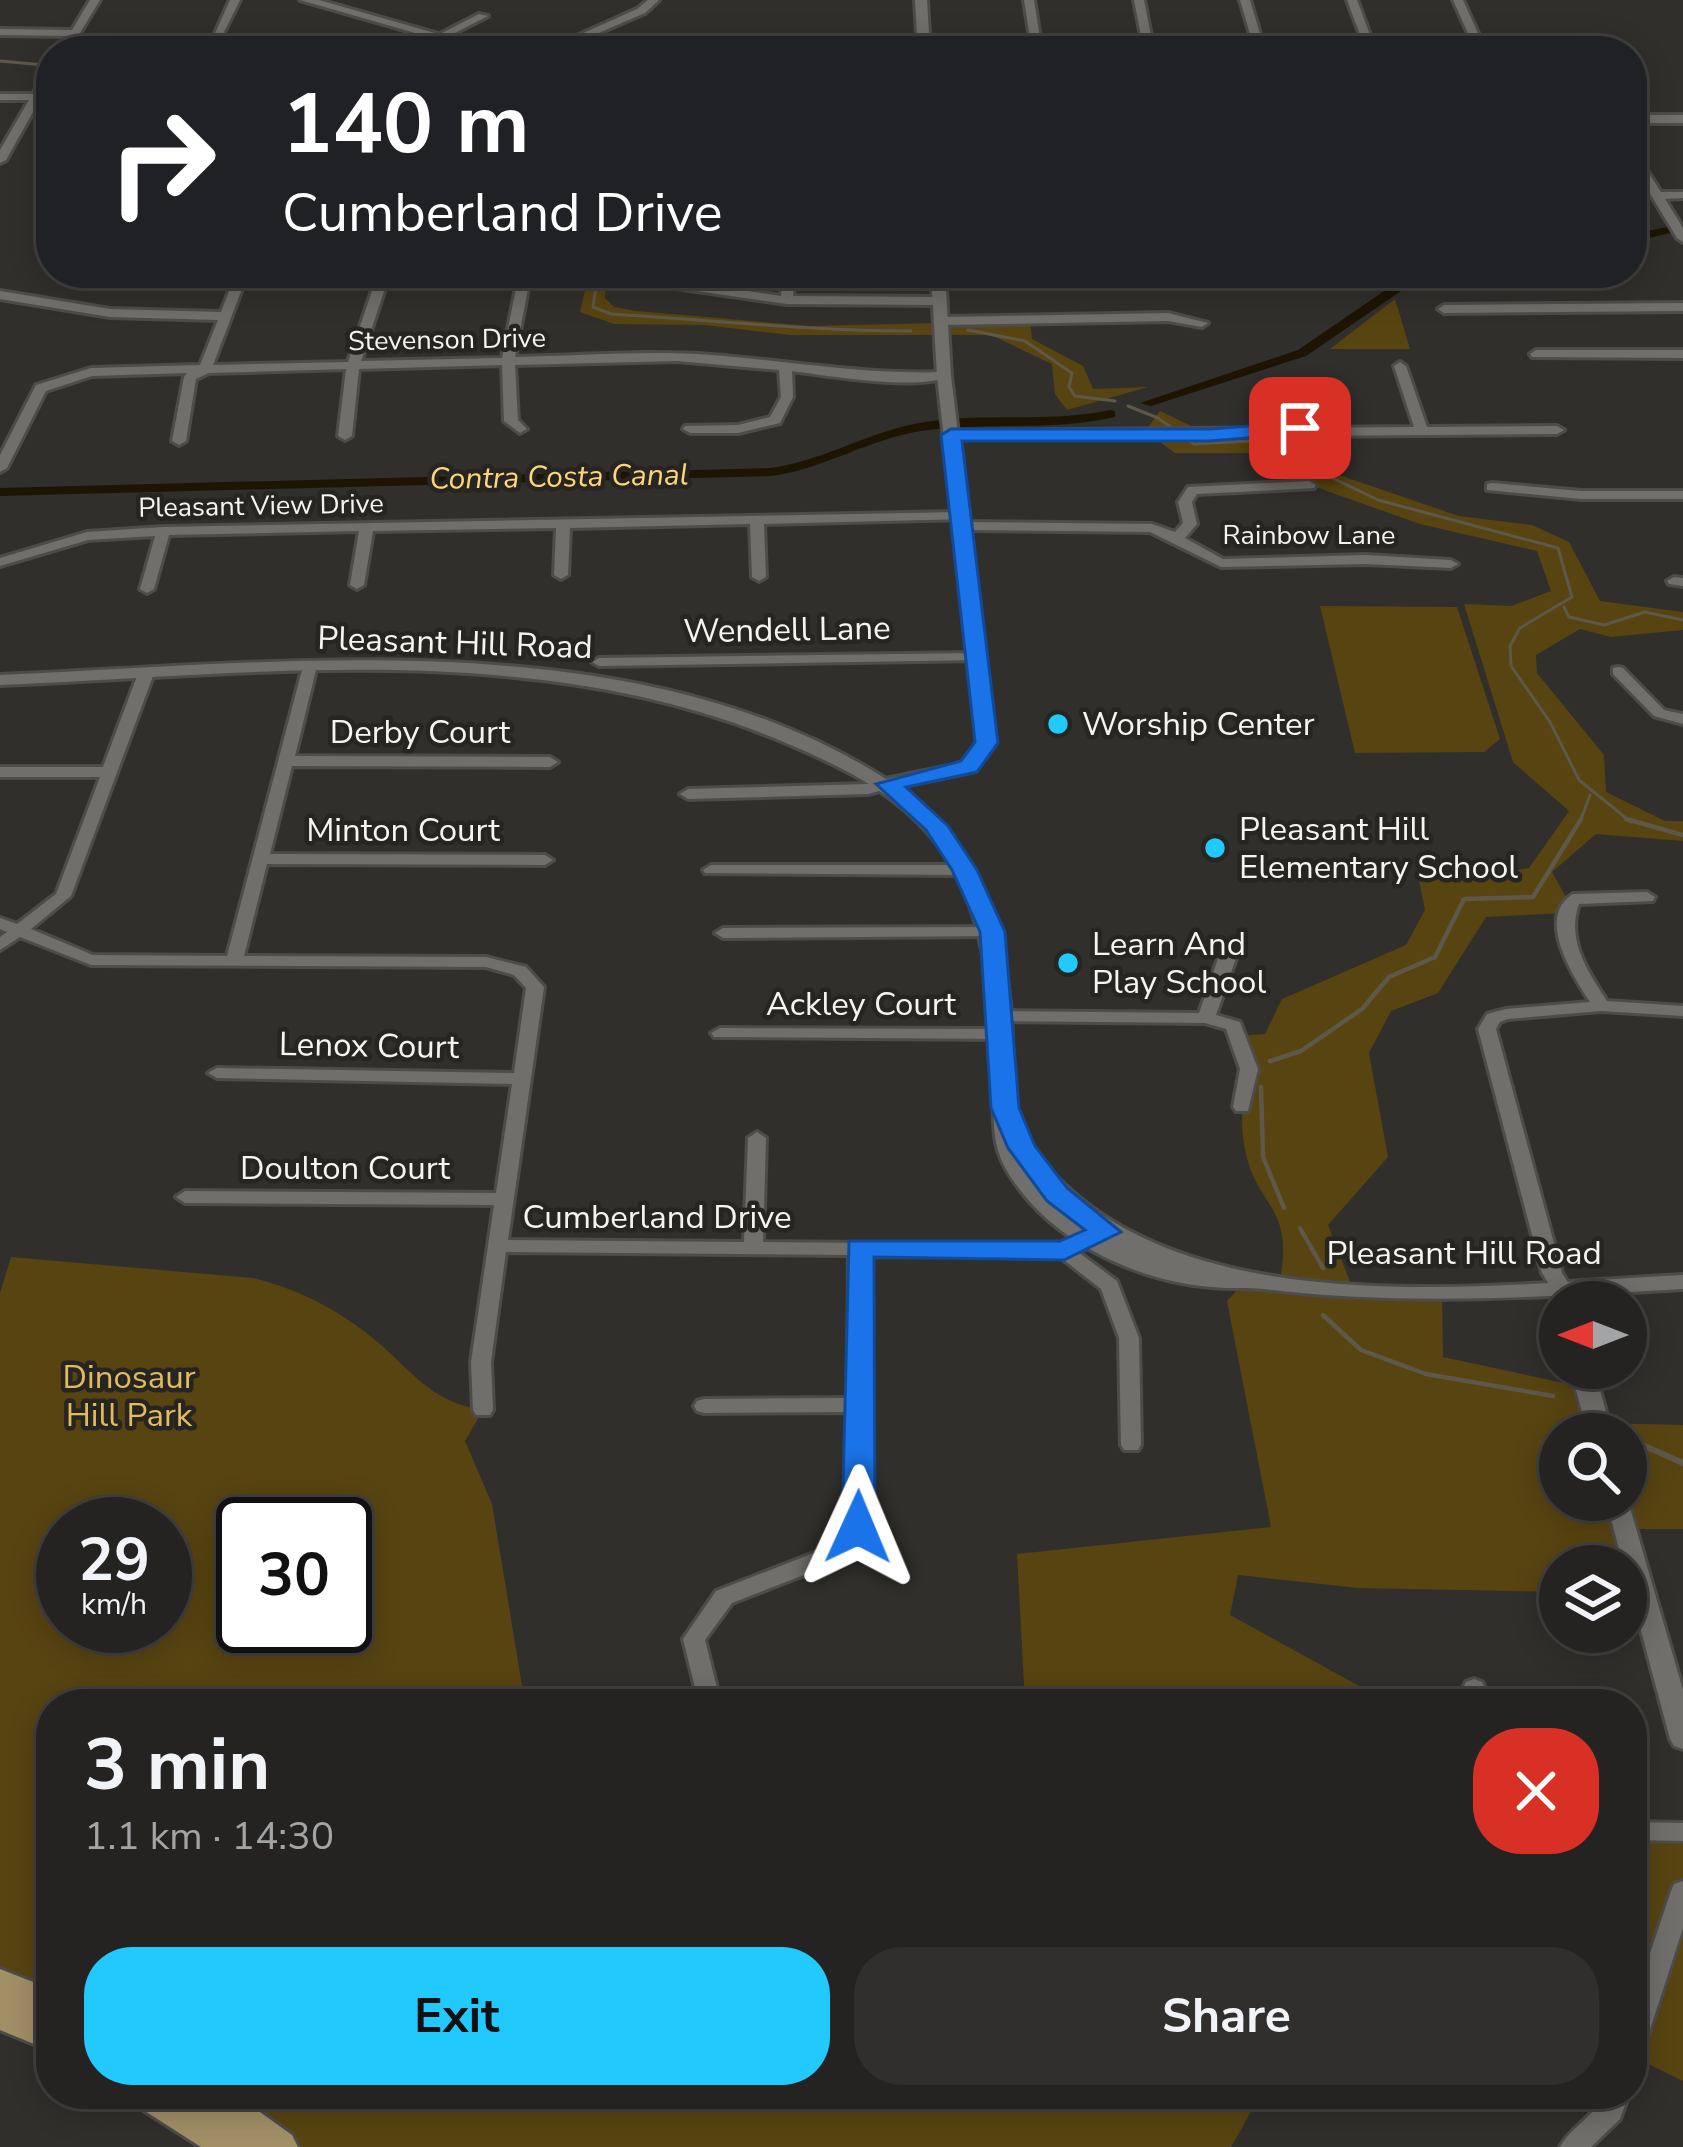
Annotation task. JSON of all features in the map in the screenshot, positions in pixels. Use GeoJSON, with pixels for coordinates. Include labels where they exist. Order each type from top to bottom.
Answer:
{"type":"FeatureCollection","features":[{"type":"Feature","properties":{"kind":"main road"},"geometry":{"type":"LineString","coordinates":[[0,1984],[36,2000]]}},
{"type":"Feature","properties":{"kind":"main road"},"geometry":{"type":"LineString","coordinates":[[0,2013],[36,2029]]}},
{"type":"Feature","properties":{"kind":"main road"},"geometry":{"type":"LineString","coordinates":[[174,2109],[233,2147]]}},
{"type":"Feature","properties":{"kind":"main road"},"geometry":{"type":"LineString","coordinates":[[226,2109],[278,2147]]}},
{"type":"Feature","properties":{"kind":"street"},"geometry":{"type":"LineString","coordinates":[[73,36],[95,0]]}},
{"type":"Feature","properties":{"kind":"street"},"geometry":{"type":"LineString","coordinates":[[217,36],[235,0]]}},
{"type":"Feature","properties":{"kind":"street"},"geometry":{"type":"LineString","coordinates":[[583,36],[641,11],[654,0]]}},
{"type":"Feature","properties":{"kind":"street"},"geometry":{"type":"LineString","coordinates":[[921,0],[923,36]]}},
{"type":"Feature","properties":{"kind":"street"},"geometry":{"type":"LineString","coordinates":[[1030,0],[1035,36]]}},
{"type":"Feature","properties":{"kind":"street"},"geometry":{"type":"LineString","coordinates":[[1139,0],[1146,36]]}},
{"type":"Feature","properties":{"kind":"street"},"geometry":{"type":"LineString","coordinates":[[1245,0],[1256,36]]}},
{"type":"Feature","properties":{"kind":"street"},"geometry":{"type":"LineString","coordinates":[[1352,0],[1365,36]]}},
{"type":"Feature","properties":{"kind":"street"},"geometry":{"type":"LineString","coordinates":[[1458,0],[1474,36]]}},
{"type":"Feature","properties":{"kind":"street"},"geometry":{"type":"LineString","coordinates":[[317,1],[442,36],[483,16]]}},
{"type":"Feature","properties":{"kind":"street"},"geometry":{"type":"LineString","coordinates":[[0,32],[75,33]]}},
{"type":"Feature","properties":{"kind":"street"},"geometry":{"type":"LineString","coordinates":[[0,160],[36,94]]}},
{"type":"Feature","properties":{"kind":"street"},"geometry":{"type":"LineString","coordinates":[[0,97],[34,97]]}},
{"type":"Feature","properties":{"kind":"street"},"geometry":{"type":"LineString","coordinates":[[1647,119],[1683,119]]}},
{"type":"Feature","properties":{"kind":"street"},"geometry":{"type":"LineString","coordinates":[[1647,185],[1678,232]]}},
{"type":"Feature","properties":{"kind":"street"},"geometry":{"type":"LineString","coordinates":[[1656,196],[1683,195]]}},
{"type":"Feature","properties":{"kind":"street"},"geometry":{"type":"LineString","coordinates":[[179,441],[190,377],[205,370],[235,288]]}},
{"type":"Feature","properties":{"kind":"street"},"geometry":{"type":"LineString","coordinates":[[345,436],[353,367],[379,288]]}},
{"type":"Feature","properties":{"kind":"street"},"geometry":{"type":"LineString","coordinates":[[520,429],[511,421],[508,349],[522,288]]}},
{"type":"Feature","properties":{"kind":"street"},"geometry":{"type":"LineString","coordinates":[[706,288],[787,299],[939,301]]}},
{"type":"Feature","properties":{"kind":"street"},"geometry":{"type":"LineString","coordinates":[[787,299],[788,288]]}},
{"type":"Feature","properties":{"kind":"street"},"geometry":{"type":"LineString","coordinates":[[688,794],[868,789],[969,767],[987,743],[944,376],[939,288]]}},
{"type":"Feature","properties":{"kind":"street"},"geometry":{"type":"LineString","coordinates":[[0,296],[19,295],[110,313],[223,316]]}},
{"type":"Feature","properties":{"kind":"street"},"geometry":{"type":"LineString","coordinates":[[1444,309],[1683,307]]}},
{"type":"Feature","properties":{"kind":"street"},"geometry":{"type":"LineString","coordinates":[[940,321],[1168,317],[1202,323]]}},
{"type":"Feature","properties":{"kind":"street"},"geometry":{"type":"LineString","coordinates":[[1536,355],[1683,354]]}},
{"type":"Feature","properties":{"kind":"street","name":"Stevenson Drive"},"geometry":{"type":"LineString","coordinates":[[0,468],[4,452],[41,388],[92,372],[677,357],[860,376],[944,376]]}},
{"type":"Feature","properties":{"kind":"street"},"geometry":{"type":"LineString","coordinates":[[690,429],[738,429],[775,420],[788,397],[785,365]]}},
{"type":"Feature","properties":{"kind":"street"},"geometry":{"type":"LineString","coordinates":[[1400,366],[1421,429]]}},
{"type":"Feature","properties":{"kind":"street"},"geometry":{"type":"LineString","coordinates":[[951,428],[1210,435],[1558,430]]}},
{"type":"Feature","properties":{"kind":"street"},"geometry":{"type":"LineString","coordinates":[[1179,536],[1190,524],[1185,502],[1193,490],[1310,485]]}},
{"type":"Feature","properties":{"kind":"street"},"geometry":{"type":"LineString","coordinates":[[1492,487],[1581,495],[1683,495]]}},
{"type":"Feature","properties":{"kind":"street"},"geometry":{"type":"LineString","coordinates":[[757,521],[759,577]]}},
{"type":"Feature","properties":{"kind":"street","name":"Pleasant View Drive"},"geometry":{"type":"LineString","coordinates":[[4,555],[87,536],[163,531],[563,522],[960,521]]}},
{"type":"Feature","properties":{"kind":"street","name":"Rainbow Lane"},"geometry":{"type":"LineString","coordinates":[[960,521],[1152,528],[1179,536],[1204,557],[1221,563],[1343,563],[1389,557],[1451,564]]}},
{"type":"Feature","properties":{"kind":"street"},"geometry":{"type":"LineString","coordinates":[[561,575],[563,522]]}},
{"type":"Feature","properties":{"kind":"street"},"geometry":{"type":"LineString","coordinates":[[358,585],[367,529]]}},
{"type":"Feature","properties":{"kind":"street"},"geometry":{"type":"LineString","coordinates":[[148,589],[163,531]]}},
{"type":"Feature","properties":{"kind":"street","name":"Wendell Lane"},"geometry":{"type":"LineString","coordinates":[[599,662],[976,657]]}},
{"type":"Feature","properties":{"kind":"street"},"geometry":{"type":"LineString","coordinates":[[0,923],[91,960],[233,961],[290,761],[309,670]]}},
{"type":"Feature","properties":{"kind":"street","name":"Pleasant Hill Road"},"geometry":{"type":"LineString","coordinates":[[0,680],[309,670],[566,674],[668,693],[795,737],[888,784],[935,826],[965,870],[992,932],[1005,1108],[1033,1168],[1098,1237],[1176,1273],[1354,1292],[1539,1294]]}},
{"type":"Feature","properties":{"kind":"street"},"geometry":{"type":"LineString","coordinates":[[1618,671],[1659,712],[1683,719]]}},
{"type":"Feature","properties":{"kind":"street"},"geometry":{"type":"LineString","coordinates":[[0,945],[63,896],[145,676]]}},
{"type":"Feature","properties":{"kind":"street","name":"Derby Court"},"geometry":{"type":"LineString","coordinates":[[290,761],[550,762]]}},
{"type":"Feature","properties":{"kind":"street"},"geometry":{"type":"LineString","coordinates":[[0,772],[107,772]]}},
{"type":"Feature","properties":{"kind":"street","name":"Minton Court"},"geometry":{"type":"LineString","coordinates":[[262,860],[545,860]]}},
{"type":"Feature","properties":{"kind":"street"},"geometry":{"type":"LineString","coordinates":[[711,870],[965,870]]}},
{"type":"Feature","properties":{"kind":"street"},"geometry":{"type":"LineString","coordinates":[[1601,1006],[1574,962],[1565,913],[1573,899],[1647,897]]}},
{"type":"Feature","properties":{"kind":"street"},"geometry":{"type":"LineString","coordinates":[[723,933],[992,932]]}},
{"type":"Feature","properties":{"kind":"street"},"geometry":{"type":"LineString","coordinates":[[1229,952],[1206,1018],[1234,1026],[1249,1069],[1242,1107]]}},
{"type":"Feature","properties":{"kind":"street","name":"Cumberland Drive"},"geometry":{"type":"LineString","coordinates":[[233,961],[486,962],[520,971],[535,987],[499,1246],[1064,1251],[1098,1237]]}},
{"type":"Feature","properties":{"kind":"street"},"geometry":{"type":"LineString","coordinates":[[1556,1281],[1487,1029],[1493,1018],[1506,1014],[1601,1006],[1683,1011]]}},
{"type":"Feature","properties":{"kind":"street","name":"Ackley Court"},"geometry":{"type":"LineString","coordinates":[[720,1033],[1206,1018]]}},
{"type":"Feature","properties":{"kind":"street","name":"Lenox Court"},"geometry":{"type":"LineString","coordinates":[[217,1073],[520,1078]]}},
{"type":"Feature","properties":{"kind":"street"},"geometry":{"type":"LineString","coordinates":[[753,1248],[757,1138]]}},
{"type":"Feature","properties":{"kind":"street","name":"Doulton Court"},"geometry":{"type":"LineString","coordinates":[[185,1197],[504,1199]]}},
{"type":"Feature","properties":{"kind":"street"},"geometry":{"type":"LineString","coordinates":[[483,1410],[481,1362],[499,1246]]}},
{"type":"Feature","properties":{"kind":"street"},"geometry":{"type":"LineString","coordinates":[[706,1689],[694,1639],[724,1597],[827,1557],[858,1527],[859,1248]]}},
{"type":"Feature","properties":{"kind":"street"},"geometry":{"type":"LineString","coordinates":[[1064,1251],[1110,1286],[1129,1338],[1131,1445]]}},
{"type":"Feature","properties":{"kind":"street","name":"Pleasant Hill Road"},"geometry":{"type":"LineString","coordinates":[[1647,1286],[1683,1282]]}},
{"type":"Feature","properties":{"kind":"street"},"geometry":{"type":"LineString","coordinates":[[704,1406],[860,1406]]}},
{"type":"Feature","properties":{"kind":"street"},"geometry":{"type":"LineString","coordinates":[[1624,1521],[1683,1739]]}},
{"type":"Feature","properties":{"kind":"street"},"geometry":{"type":"LineString","coordinates":[[1647,1831],[1683,1832]]}},
{"type":"Feature","properties":{"kind":"street"},"geometry":{"type":"LineString","coordinates":[[1647,2000],[1683,1891]]}},
{"type":"Feature","properties":{"kind":"street"},"geometry":{"type":"LineString","coordinates":[[1573,2147],[1612,2109]]}},
{"type":"Feature","properties":{"kind":"green space"},"geometry":{"type":"Polygon","coordinates":[[[586,288],[606,288],[605,298],[614,307],[809,326],[1030,321],[1032,339],[1083,366],[1093,389],[1148,387],[1067,410],[1055,394],[1052,364],[991,335],[790,335],[704,325],[614,324],[580,312],[586,288]]]}},
{"type":"Feature","properties":{"kind":"green space"},"geometry":{"type":"Polygon","coordinates":[[[1395,299],[1410,349],[1330,349],[1395,299]]]}},
{"type":"Feature","properties":{"kind":"green space"},"geometry":{"type":"Polygon","coordinates":[[[1160,411],[1210,435],[1301,428],[1330,472],[1459,516],[1532,525],[1569,542],[1600,601],[1683,612],[1683,630],[1611,637],[1580,629],[1536,655],[1537,673],[1604,755],[1606,792],[1665,821],[1683,821],[1683,841],[1596,834],[1552,872],[1566,897],[1565,913],[1486,917],[1438,993],[1391,1011],[1369,1053],[1388,1157],[1328,1225],[1354,1292],[1442,1290],[1443,1357],[1539,1378],[1539,1389],[1587,1389],[1594,1413],[1539,1413],[1539,1521],[1647,1521],[1647,1424],[1683,1425],[1683,1529],[1626,1529],[1630,1545],[1539,1545],[1539,1592],[1358,1588],[1238,1575],[1230,1615],[1365,1689],[1024,1689],[1017,1554],[1271,1527],[1227,1301],[1246,1280],[1279,1284],[1282,1238],[1245,1149],[1243,1067],[1237,1036],[1265,1034],[1282,999],[1406,945],[1425,910],[1418,875],[1489,875],[1529,868],[1569,811],[1513,762],[1464,604],[1511,606],[1551,591],[1537,551],[1420,524],[1310,485],[1264,453],[1175,453],[1145,431],[1160,411]]]}},
{"type":"Feature","properties":{"kind":"green space"},"geometry":{"type":"Polygon","coordinates":[[[1320,606],[1457,607],[1500,739],[1484,752],[1355,753],[1320,606]]]}},
{"type":"Feature","properties":{"kind":"green space","name":"Dinosaur Hill Park"},"geometry":{"type":"Polygon","coordinates":[[[11,1257],[253,1278],[284,1287],[369,1335],[448,1400],[483,1410],[465,1441],[492,1504],[523,1689],[36,1689],[36,2000],[0,1984],[0,1293],[11,1257]]]}},
{"type":"Feature","properties":{"kind":"green space"},"geometry":{"type":"Polygon","coordinates":[[[1647,1831],[1683,1832],[1683,2081],[1647,2063],[1647,2000],[1656,1967],[1647,1967],[1647,1831]]]}},
{"type":"Feature","properties":{"kind":"green space"},"geometry":{"type":"Polygon","coordinates":[[[226,2109],[1253,2109],[1231,2147],[278,2147],[226,2109]]]}},
{"type":"Feature","properties":{"kind":"waterway"},"geometry":{"type":"LineString","coordinates":[[0,61],[36,64]]}},
{"type":"Feature","properties":{"kind":"waterway","name":"Contra Costa Canal"},"geometry":{"type":"LineString","coordinates":[[1647,235],[1683,227]]}},
{"type":"Feature","properties":{"kind":"waterway"},"geometry":{"type":"LineString","coordinates":[[596,288],[593,307],[611,314],[911,331]]}},
{"type":"Feature","properties":{"kind":"waterway","name":"Contra Costa Canal"},"geometry":{"type":"LineString","coordinates":[[1146,403],[1302,353],[1397,288]]}},
{"type":"Feature","properties":{"kind":"waterway"},"geometry":{"type":"LineString","coordinates":[[968,330],[1025,341],[1072,373],[1069,387],[1075,396],[1115,401]]}},
{"type":"Feature","properties":{"kind":"waterway"},"geometry":{"type":"LineString","coordinates":[[1128,406],[1158,418],[1194,444],[1249,441],[1299,451],[1316,470],[1378,500],[1558,548],[1572,597],[1520,628],[1510,646],[1511,666],[1550,722],[1579,780],[1628,820]]}},
{"type":"Feature","properties":{"kind":"waterway","name":"Contra Costa Canal"},"geometry":{"type":"LineString","coordinates":[[0,492],[771,472],[808,465],[914,428],[1061,422],[1110,414]]}},
{"type":"Feature","properties":{"kind":"waterway"},"geometry":{"type":"LineString","coordinates":[[1564,607],[1569,617],[1604,625],[1645,612],[1683,620]]}},
{"type":"Feature","properties":{"kind":"waterway"},"geometry":{"type":"LineString","coordinates":[[1580,822],[1590,795]]}},
{"type":"Feature","properties":{"kind":"waterway"},"geometry":{"type":"LineString","coordinates":[[1270,1061],[1301,1051],[1362,1009],[1389,977],[1435,957],[1464,899],[1533,897],[1581,819]]}},
{"type":"Feature","properties":{"kind":"waterway"},"geometry":{"type":"LineString","coordinates":[[1628,820],[1683,835]]}},
{"type":"Feature","properties":{"kind":"waterway"},"geometry":{"type":"LineString","coordinates":[[1261,1087],[1263,1157],[1284,1208]]}},
{"type":"Feature","properties":{"kind":"waterway"},"geometry":{"type":"LineString","coordinates":[[1300,1228],[1323,1268]]}},
{"type":"Feature","properties":{"kind":"waterway"},"geometry":{"type":"LineString","coordinates":[[1323,1315],[1361,1350],[1426,1374],[1553,1396]]}},
{"type":"Feature","properties":{"kind":"waterway"},"geometry":{"type":"LineString","coordinates":[[1647,1447],[1683,1463]]}},
{"type":"Feature","properties":{"kind":"place","name":"Worship Center"},"geometry":{"type":"Point","coordinates":[1058,724]}},
{"type":"Feature","properties":{"kind":"place","name":"Pleasant Hill Elementary School"},"geometry":{"type":"Point","coordinates":[1215,848]}},
{"type":"Feature","properties":{"kind":"place","name":"Learn And Play School"},"geometry":{"type":"Point","coordinates":[1068,963]}},
{"type":"Feature","properties":{"kind":"route"},"geometry":{"type":"LineString","coordinates":[[858,1527],[859,1248],[1064,1251],[1107,1232],[1057,1195],[1022,1148],[1005,1108],[992,932],[965,870],[935,826],[888,784],[969,767],[987,743],[951,435],[1145,431],[1210,435],[1300,428]]}}]}
